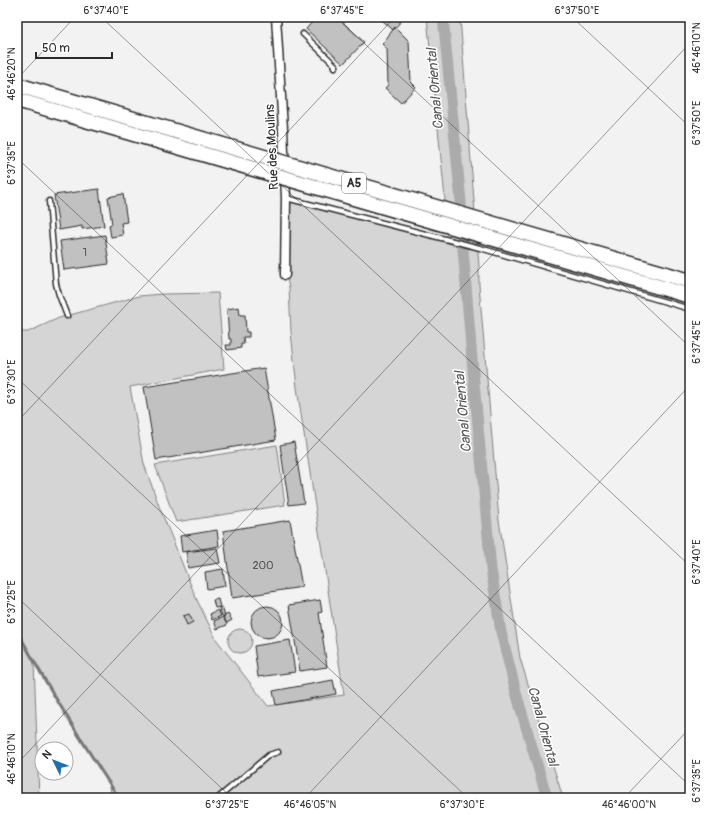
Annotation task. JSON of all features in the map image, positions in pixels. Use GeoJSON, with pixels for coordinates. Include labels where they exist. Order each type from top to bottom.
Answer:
{"type":"FeatureCollection","features":[{"type":"Feature","properties":{"kind":"highway","name":"A5"},"geometry":{"type":"LineString","coordinates":[[17,85],[690,280]]}},
{"type":"Feature","properties":{"kind":"highway","name":"A5"},"geometry":{"type":"LineString","coordinates":[[17,100],[690,296]]}},
{"type":"Feature","properties":{"kind":"street","name":"Rue des Moulins"},"geometry":{"type":"LineString","coordinates":[[276,17],[286,198],[285,275]]}},
{"type":"Feature","properties":{"kind":"lane"},"geometry":{"type":"LineString","coordinates":[[304,34],[336,66],[335,67]]}},
{"type":"Feature","properties":{"kind":"lane"},"geometry":{"type":"LineString","coordinates":[[286,198],[480,248],[690,309]]}},
{"type":"Feature","properties":{"kind":"lane"},"geometry":{"type":"LineString","coordinates":[[49,201],[56,284],[67,316]]}},
{"type":"Feature","properties":{"kind":"lane"},"geometry":{"type":"LineString","coordinates":[[218,798],[269,755],[278,752]]}},
{"type":"Feature","properties":{"kind":"shaded area"},"geometry":{"type":"Polygon","coordinates":[[[427,17],[460,17],[479,266],[479,285],[499,520],[520,658],[563,798],[111,798],[110,785],[34,662],[37,741],[34,741],[34,781],[38,781],[39,798],[17,798],[17,332],[28,332],[59,318],[139,296],[218,293],[224,369],[130,387],[144,464],[159,506],[196,598],[216,639],[268,706],[344,695],[297,388],[291,332],[289,288],[285,275],[286,198],[447,239],[445,199],[427,17]]]}},
{"type":"Feature","properties":{"kind":"shaded area"},"geometry":{"type":"Polygon","coordinates":[[[277,445],[285,505],[176,522],[155,465],[277,445]]]}},
{"type":"Feature","properties":{"kind":"shaded area"},"geometry":{"type":"Polygon","coordinates":[[[240,629],[249,632],[252,641],[249,650],[240,653],[231,650],[228,641],[231,632],[240,629]]]}},
{"type":"Feature","properties":{"kind":"building"},"geometry":{"type":"Polygon","coordinates":[[[317,17],[337,17],[364,42],[343,64],[306,29],[317,17]]]}},
{"type":"Feature","properties":{"kind":"building"},"geometry":{"type":"Polygon","coordinates":[[[383,17],[405,17],[393,30],[381,19],[383,17]]]}},
{"type":"Feature","properties":{"kind":"building"},"geometry":{"type":"Polygon","coordinates":[[[395,27],[409,41],[411,82],[416,87],[401,103],[385,88],[388,85],[387,49],[382,44],[395,27]]]}},
{"type":"Feature","properties":{"kind":"building"},"geometry":{"type":"Polygon","coordinates":[[[99,189],[104,226],[82,229],[82,226],[59,230],[54,195],[99,189]]]}},
{"type":"Feature","properties":{"kind":"building"},"geometry":{"type":"Polygon","coordinates":[[[123,194],[127,222],[121,223],[123,235],[111,237],[109,225],[112,224],[108,197],[123,194]]]}},
{"type":"Feature","properties":{"kind":"building"},"geometry":{"type":"Polygon","coordinates":[[[105,235],[109,264],[64,270],[60,241],[105,235]]]}},
{"type":"Feature","properties":{"kind":"building"},"geometry":{"type":"Polygon","coordinates":[[[239,307],[240,315],[245,315],[246,332],[249,332],[249,337],[243,337],[244,344],[241,344],[241,348],[227,350],[226,345],[231,345],[231,339],[229,339],[227,309],[239,307]]]}},
{"type":"Feature","properties":{"kind":"building"},"geometry":{"type":"Polygon","coordinates":[[[264,368],[276,440],[156,460],[144,387],[264,368]]]}},
{"type":"Feature","properties":{"kind":"building"},"geometry":{"type":"Polygon","coordinates":[[[294,442],[304,503],[289,505],[280,445],[294,442]]]}},
{"type":"Feature","properties":{"kind":"building"},"geometry":{"type":"Polygon","coordinates":[[[290,520],[302,587],[232,598],[223,531],[290,520]]]}},
{"type":"Feature","properties":{"kind":"building"},"geometry":{"type":"Polygon","coordinates":[[[217,530],[219,546],[182,552],[180,536],[217,530]]]}},
{"type":"Feature","properties":{"kind":"building"},"geometry":{"type":"Polygon","coordinates":[[[217,548],[220,563],[188,568],[186,552],[217,548]]]}},
{"type":"Feature","properties":{"kind":"building"},"geometry":{"type":"Polygon","coordinates":[[[223,569],[225,586],[207,589],[205,572],[223,569]]]}},
{"type":"Feature","properties":{"kind":"building"},"geometry":{"type":"Polygon","coordinates":[[[218,599],[220,607],[215,608],[213,600],[218,599]]]}},
{"type":"Feature","properties":{"kind":"building"},"geometry":{"type":"Polygon","coordinates":[[[320,600],[322,612],[319,613],[327,667],[300,671],[289,605],[320,600]]]}},
{"type":"Feature","properties":{"kind":"building"},"geometry":{"type":"Polygon","coordinates":[[[267,606],[278,611],[283,622],[278,633],[267,638],[256,633],[251,622],[256,611],[267,606]]]}},
{"type":"Feature","properties":{"kind":"building"},"geometry":{"type":"Polygon","coordinates":[[[222,607],[225,616],[222,616],[219,608],[222,607]]]}},
{"type":"Feature","properties":{"kind":"building"},"geometry":{"type":"Polygon","coordinates":[[[218,610],[221,616],[212,620],[210,614],[218,610]]]}},
{"type":"Feature","properties":{"kind":"building"},"geometry":{"type":"Polygon","coordinates":[[[189,614],[193,622],[187,625],[183,616],[189,614]]]}},
{"type":"Feature","properties":{"kind":"building"},"geometry":{"type":"Polygon","coordinates":[[[228,614],[232,620],[227,623],[223,617],[228,614]]]}},
{"type":"Feature","properties":{"kind":"building"},"geometry":{"type":"Polygon","coordinates":[[[223,617],[227,625],[217,629],[214,621],[223,617]]]}},
{"type":"Feature","properties":{"kind":"building"},"geometry":{"type":"Polygon","coordinates":[[[290,640],[295,672],[258,677],[254,646],[290,640]]]}},
{"type":"Feature","properties":{"kind":"building"},"geometry":{"type":"Polygon","coordinates":[[[333,680],[336,694],[276,705],[273,691],[333,680]]]}},
{"type":"Feature","properties":{"kind":"waterway","name":"Canal Oriental"},"geometry":{"type":"LineString","coordinates":[[443,17],[461,202],[463,249],[491,569],[501,632],[517,696],[547,798]]}},
{"type":"Feature","properties":{"kind":"waterway"},"geometry":{"type":"LineString","coordinates":[[20,636],[68,718],[119,798]]}}]}
